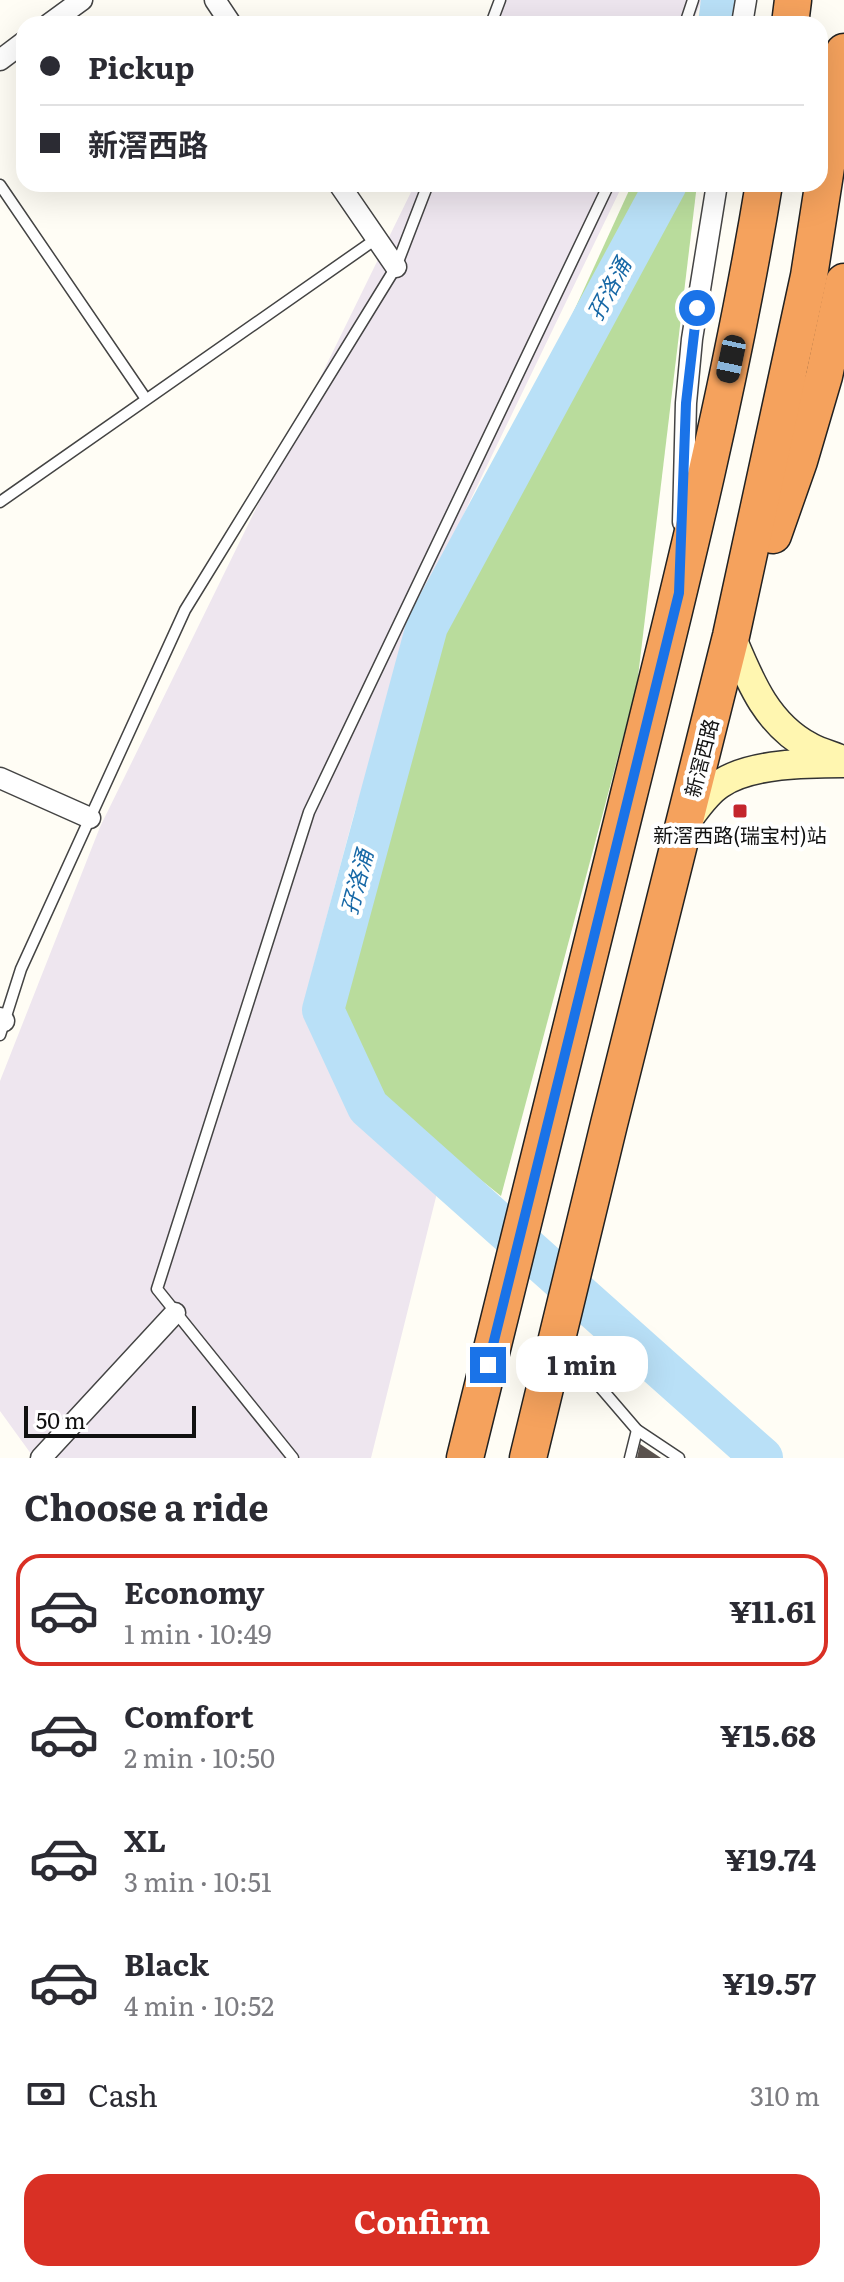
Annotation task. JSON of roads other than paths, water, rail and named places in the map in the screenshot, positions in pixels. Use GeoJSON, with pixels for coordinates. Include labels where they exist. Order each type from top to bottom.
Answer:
{"type":"FeatureCollection","features":[{"type":"Feature","properties":{"kind":"highway","name":"新滘西路"},"geometry":{"type":"LineString","coordinates":[[528,1458],[731,636],[827,279],[844,52]]}},
{"type":"Feature","properties":{"kind":"highway"},"geometry":{"type":"LineString","coordinates":[[465,1458],[679,593],[718,421],[763,192]]}},
{"type":"Feature","properties":{"kind":"street"},"geometry":{"type":"LineString","coordinates":[[60,16],[82,0]]}},
{"type":"Feature","properties":{"kind":"street"},"geometry":{"type":"LineString","coordinates":[[344,192],[396,267]]}},
{"type":"Feature","properties":{"kind":"street"},"geometry":{"type":"LineString","coordinates":[[679,593],[692,339],[716,192]]}},
{"type":"Feature","properties":{"kind":"street"},"geometry":{"type":"LineString","coordinates":[[731,636],[749,680],[764,706],[785,730],[810,747],[844,762]]}},
{"type":"Feature","properties":{"kind":"street"},"geometry":{"type":"LineString","coordinates":[[686,823],[719,784],[739,774],[798,763],[844,762]]}},
{"type":"Feature","properties":{"kind":"street"},"geometry":{"type":"LineString","coordinates":[[0,778],[90,818]]}},
{"type":"Feature","properties":{"kind":"street"},"geometry":{"type":"LineString","coordinates":[[41,1458],[175,1313]]}},
{"type":"Feature","properties":{"kind":"lane"},"geometry":{"type":"LineString","coordinates":[[0,185],[146,399]]}},
{"type":"Feature","properties":{"kind":"lane"},"geometry":{"type":"LineString","coordinates":[[1,1024],[21,969],[185,610],[396,267],[425,192]]}},
{"type":"Feature","properties":{"kind":"lane"},"geometry":{"type":"LineString","coordinates":[[293,1458],[157,1289],[309,812],[605,192]]}},
{"type":"Feature","properties":{"kind":"lane"},"geometry":{"type":"LineString","coordinates":[[0,502],[376,239]]}},
{"type":"Feature","properties":{"kind":"lane"},"geometry":{"type":"LineString","coordinates":[[557,1337],[637,1430],[679,1458]]}},
{"type":"Feature","properties":{"kind":"lane"},"geometry":{"type":"LineString","coordinates":[[630,1458],[637,1430]]}},
{"type":"Feature","properties":{"kind":"waterway","name":"孖洛涌"},"geometry":{"type":"LineString","coordinates":[[720,16],[722,0]]}},
{"type":"Feature","properties":{"kind":"waterway","name":"孖洛涌"},"geometry":{"type":"LineString","coordinates":[[662,192],[427,626],[323,1010],[368,1107],[762,1458]]}},
{"type":"Feature","properties":{"kind":"place","name":"新滘西路(瑞宝村)站"},"geometry":{"type":"Point","coordinates":[740,811]}}]}
